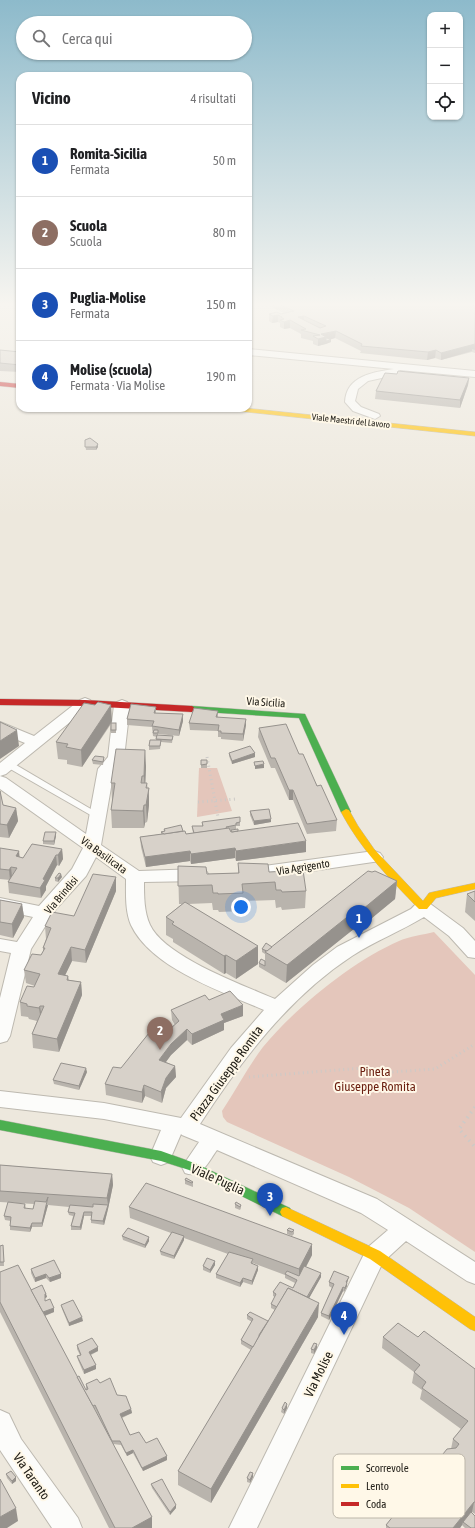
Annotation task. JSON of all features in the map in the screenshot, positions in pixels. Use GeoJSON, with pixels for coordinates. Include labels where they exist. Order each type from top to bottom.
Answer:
{"type":"FeatureCollection","features":[{"type":"Feature","properties":{"kind":"street"},"geometry":{"type":"LineString","coordinates":[[375,416],[357,409],[350,402],[349,394],[351,388],[368,378],[386,374]]}},
{"type":"Feature","properties":{"kind":"street"},"geometry":{"type":"LineString","coordinates":[[423,374],[475,379]]}},
{"type":"Feature","properties":{"kind":"street"},"geometry":{"type":"LineString","coordinates":[[0,378],[16,380]]}},
{"type":"Feature","properties":{"kind":"street"},"geometry":{"type":"LineString","coordinates":[[0,384],[16,386]]}},
{"type":"Feature","properties":{"kind":"street","name":"Viale Maestri del Lavoro"},"geometry":{"type":"LineString","coordinates":[[252,404],[475,426]]}},
{"type":"Feature","properties":{"kind":"street","name":"Viale Maestri del Lavoro"},"geometry":{"type":"LineString","coordinates":[[252,411],[475,434]]}},
{"type":"Feature","properties":{"kind":"street","name":"Via Sicilia"},"geometry":{"type":"LineString","coordinates":[[0,702],[85,703],[302,716],[351,824],[374,856],[423,907]]}},
{"type":"Feature","properties":{"kind":"street"},"geometry":{"type":"LineString","coordinates":[[4,768],[85,703]]}},
{"type":"Feature","properties":{"kind":"street","name":"Via Brindisi"},"geometry":{"type":"LineString","coordinates":[[0,1036],[22,949],[49,905],[80,872],[92,846],[106,768],[116,758],[122,705]]}},
{"type":"Feature","properties":{"kind":"street"},"geometry":{"type":"LineString","coordinates":[[0,727],[35,742]]}},
{"type":"Feature","properties":{"kind":"street","name":"Via Basilicata"},"geometry":{"type":"LineString","coordinates":[[0,781],[135,877],[135,904],[143,931],[162,950],[194,969],[276,1007]]}},
{"type":"Feature","properties":{"kind":"street","name":"Via Agrigento"},"geometry":{"type":"LineString","coordinates":[[244,874],[268,873],[374,856]]}},
{"type":"Feature","properties":{"kind":"street"},"geometry":{"type":"LineString","coordinates":[[135,877],[213,874]]}},
{"type":"Feature","properties":{"kind":"street"},"geometry":{"type":"LineString","coordinates":[[475,886],[433,895],[423,907],[456,932],[475,952]]}},
{"type":"Feature","properties":{"kind":"street"},"geometry":{"type":"LineString","coordinates":[[0,904],[45,913]]}},
{"type":"Feature","properties":{"kind":"street","name":"Piazza Giuseppe Romita"},"geometry":{"type":"LineString","coordinates":[[161,1156],[180,1125],[243,1045],[276,1007],[344,952],[417,913],[423,907]]}},
{"type":"Feature","properties":{"kind":"street"},"geometry":{"type":"LineString","coordinates":[[0,945],[22,949]]}},
{"type":"Feature","properties":{"kind":"street"},"geometry":{"type":"LineString","coordinates":[[0,1099],[104,1111],[180,1125],[370,1206],[475,1274]]}},
{"type":"Feature","properties":{"kind":"street","name":"Viale Puglia"},"geometry":{"type":"LineString","coordinates":[[0,1125],[161,1156],[193,1168],[375,1255],[475,1325]]}},
{"type":"Feature","properties":{"kind":"street"},"geometry":{"type":"LineString","coordinates":[[193,1168],[213,1138]]}},
{"type":"Feature","properties":{"kind":"street","name":"Via Molise"},"geometry":{"type":"LineString","coordinates":[[243,1528],[375,1255],[405,1228]]}},
{"type":"Feature","properties":{"kind":"street","name":"Via Taranto"},"geometry":{"type":"LineString","coordinates":[[0,1422],[12,1448],[68,1528]]}},
{"type":"Feature","properties":{"kind":"lane"},"geometry":{"type":"LineString","coordinates":[[4,768],[97,815]]}},
{"type":"Feature","properties":{"kind":"path"},"geometry":{"type":"LineString","coordinates":[[207,757],[218,818]]}},
{"type":"Feature","properties":{"kind":"path"},"geometry":{"type":"LineString","coordinates":[[198,802],[236,798]]}},
{"type":"Feature","properties":{"kind":"path"},"geometry":{"type":"LineString","coordinates":[[249,1077],[363,1068],[392,1072],[435,1069],[475,1044]]}},
{"type":"Feature","properties":{"kind":"path"},"geometry":{"type":"LineString","coordinates":[[475,1107],[459,1129],[475,1147]]}},
{"type":"Feature","properties":{"kind":"green space"},"geometry":{"type":"Polygon","coordinates":[[[199,768],[217,768],[232,811],[197,817],[199,768]]]}},
{"type":"Feature","properties":{"kind":"green space","name":"Pineta Giuseppe Romita"},"geometry":{"type":"Polygon","coordinates":[[[434,932],[475,975],[475,1252],[409,1208],[349,1177],[227,1122],[223,1117],[222,1111],[263,1047],[291,1017],[308,1002],[344,973],[381,950],[403,939],[434,932]]]}},
{"type":"Feature","properties":{"kind":"building"},"geometry":{"type":"Polygon","coordinates":[[[384,374],[432,374],[469,378],[460,400],[376,391],[384,374]]]}},
{"type":"Feature","properties":{"kind":"building"},"geometry":{"type":"Polygon","coordinates":[[[90,438],[98,444],[96,447],[85,447],[85,440],[90,438]]]}},
{"type":"Feature","properties":{"kind":"building"},"geometry":{"type":"Polygon","coordinates":[[[98,702],[111,705],[81,750],[66,747],[68,744],[56,742],[84,703],[95,705],[98,702]]]}},
{"type":"Feature","properties":{"kind":"building"},"geometry":{"type":"Polygon","coordinates":[[[131,704],[156,707],[154,713],[183,714],[179,730],[152,726],[154,721],[127,719],[131,704]]]}},
{"type":"Feature","properties":{"kind":"building"},"geometry":{"type":"Polygon","coordinates":[[[194,708],[218,711],[216,717],[246,719],[243,734],[221,733],[221,731],[218,731],[219,725],[189,723],[194,708]]]}},
{"type":"Feature","properties":{"kind":"building"},"geometry":{"type":"Polygon","coordinates":[[[0,722],[17,730],[0,741],[0,722]]]}},
{"type":"Feature","properties":{"kind":"building"},"geometry":{"type":"Polygon","coordinates":[[[111,723],[116,723],[116,730],[111,730],[111,723]]]}},
{"type":"Feature","properties":{"kind":"building"},"geometry":{"type":"Polygon","coordinates":[[[286,724],[299,754],[303,754],[317,786],[321,785],[337,820],[307,824],[293,790],[289,790],[275,758],[271,758],[259,728],[286,724]]]}},
{"type":"Feature","properties":{"kind":"building"},"geometry":{"type":"Polygon","coordinates":[[[154,730],[158,730],[158,733],[153,733],[154,730]]]}},
{"type":"Feature","properties":{"kind":"building"},"geometry":{"type":"Polygon","coordinates":[[[157,735],[173,736],[172,740],[156,739],[157,735]]]}},
{"type":"Feature","properties":{"kind":"building"},"geometry":{"type":"Polygon","coordinates":[[[150,740],[161,740],[160,746],[149,746],[150,740]]]}},
{"type":"Feature","properties":{"kind":"building"},"geometry":{"type":"Polygon","coordinates":[[[250,746],[255,753],[232,761],[229,753],[250,746]]]}},
{"type":"Feature","properties":{"kind":"building"},"geometry":{"type":"Polygon","coordinates":[[[116,749],[145,750],[144,776],[142,776],[141,783],[147,783],[146,788],[149,788],[146,805],[144,805],[143,811],[111,810],[115,783],[111,783],[116,749]]]}},
{"type":"Feature","properties":{"kind":"building"},"geometry":{"type":"Polygon","coordinates":[[[95,756],[104,757],[103,762],[92,760],[95,756]]]}},
{"type":"Feature","properties":{"kind":"building"},"geometry":{"type":"Polygon","coordinates":[[[201,760],[207,760],[207,764],[201,765],[201,760]]]}},
{"type":"Feature","properties":{"kind":"building"},"geometry":{"type":"Polygon","coordinates":[[[263,761],[264,764],[255,766],[254,762],[263,761]]]}},
{"type":"Feature","properties":{"kind":"building"},"geometry":{"type":"Polygon","coordinates":[[[0,791],[3,805],[16,808],[7,825],[0,824],[0,791]]]}},
{"type":"Feature","properties":{"kind":"building"},"geometry":{"type":"Polygon","coordinates":[[[269,809],[271,819],[254,821],[250,811],[269,809]]]}},
{"type":"Feature","properties":{"kind":"building"},"geometry":{"type":"Polygon","coordinates":[[[240,817],[240,822],[236,823],[236,825],[226,827],[227,829],[194,833],[192,826],[203,826],[202,822],[240,817]]]}},
{"type":"Feature","properties":{"kind":"building"},"geometry":{"type":"Polygon","coordinates":[[[298,823],[306,841],[236,851],[235,848],[191,854],[190,851],[145,857],[140,837],[185,831],[186,834],[229,828],[231,832],[298,823]]]}},
{"type":"Feature","properties":{"kind":"building"},"geometry":{"type":"Polygon","coordinates":[[[181,825],[183,831],[164,834],[161,832],[165,831],[164,829],[181,825]]]}},
{"type":"Feature","properties":{"kind":"building"},"geometry":{"type":"Polygon","coordinates":[[[238,829],[238,831],[232,832],[231,830],[238,829]]]}},
{"type":"Feature","properties":{"kind":"building"},"geometry":{"type":"Polygon","coordinates":[[[45,832],[56,832],[54,841],[43,841],[45,832]]]}},
{"type":"Feature","properties":{"kind":"building"},"geometry":{"type":"Polygon","coordinates":[[[32,844],[62,849],[58,855],[56,855],[43,879],[45,880],[40,888],[8,882],[17,868],[11,867],[9,870],[0,869],[0,848],[19,851],[16,856],[23,858],[32,844]]]}},
{"type":"Feature","properties":{"kind":"building"},"geometry":{"type":"Polygon","coordinates":[[[238,863],[268,864],[269,872],[303,870],[306,891],[282,892],[281,890],[276,890],[275,882],[242,884],[243,893],[213,893],[212,885],[178,886],[178,866],[206,867],[207,874],[239,873],[238,863]]]}},
{"type":"Feature","properties":{"kind":"building"},"geometry":{"type":"Polygon","coordinates":[[[368,871],[375,871],[397,881],[363,909],[359,911],[356,910],[287,965],[265,952],[368,871]]]}},
{"type":"Feature","properties":{"kind":"building"},"geometry":{"type":"Polygon","coordinates":[[[59,873],[61,874],[58,878],[55,878],[59,873]]]}},
{"type":"Feature","properties":{"kind":"building"},"geometry":{"type":"Polygon","coordinates":[[[93,874],[116,877],[85,950],[71,947],[58,974],[68,976],[67,980],[81,982],[57,1039],[32,1034],[44,1006],[40,1006],[39,1008],[27,1006],[27,1004],[20,1002],[27,986],[34,987],[40,974],[24,970],[32,954],[41,955],[45,948],[43,948],[51,928],[45,926],[52,912],[74,916],[93,874]]]}},
{"type":"Feature","properties":{"kind":"building"},"geometry":{"type":"Polygon","coordinates":[[[475,891],[475,902],[467,894],[475,891]]]}},
{"type":"Feature","properties":{"kind":"building"},"geometry":{"type":"Polygon","coordinates":[[[0,900],[22,904],[12,924],[0,922],[0,900]]]}},
{"type":"Feature","properties":{"kind":"building"},"geometry":{"type":"Polygon","coordinates":[[[185,902],[258,946],[236,961],[226,955],[224,956],[172,924],[174,922],[166,917],[185,902]]]}},
{"type":"Feature","properties":{"kind":"building"},"geometry":{"type":"Polygon","coordinates":[[[266,943],[272,947],[267,951],[262,949],[266,943]]]}},
{"type":"Feature","properties":{"kind":"building"},"geometry":{"type":"Polygon","coordinates":[[[261,959],[265,961],[265,966],[259,963],[261,959]]]}},
{"type":"Feature","properties":{"kind":"building"},"geometry":{"type":"Polygon","coordinates":[[[230,991],[243,1005],[221,1014],[224,1020],[192,1034],[187,1029],[171,1044],[159,1060],[175,1066],[166,1078],[161,1092],[144,1085],[142,1092],[105,1084],[113,1067],[121,1068],[157,1023],[171,1028],[179,1021],[171,1010],[205,995],[209,1000],[230,991]]]}},
{"type":"Feature","properties":{"kind":"building"},"geometry":{"type":"Polygon","coordinates":[[[61,1063],[86,1068],[79,1086],[53,1080],[61,1063]]]}},
{"type":"Feature","properties":{"kind":"building"},"geometry":{"type":"Polygon","coordinates":[[[0,1165],[112,1174],[107,1198],[0,1191],[0,1165]]]}},
{"type":"Feature","properties":{"kind":"building"},"geometry":{"type":"Polygon","coordinates":[[[186,1178],[193,1182],[192,1183],[185,1180],[186,1178]]]}},
{"type":"Feature","properties":{"kind":"building"},"geometry":{"type":"Polygon","coordinates":[[[146,1183],[312,1244],[299,1269],[129,1207],[146,1183]]]}},
{"type":"Feature","properties":{"kind":"building"},"geometry":{"type":"Polygon","coordinates":[[[48,1197],[42,1223],[32,1223],[30,1228],[10,1226],[11,1217],[4,1216],[8,1202],[25,1204],[24,1208],[33,1209],[35,1201],[46,1202],[48,1197]]]}},
{"type":"Feature","properties":{"kind":"building"},"geometry":{"type":"Polygon","coordinates":[[[236,1202],[241,1205],[240,1207],[235,1204],[236,1202]]]}},
{"type":"Feature","properties":{"kind":"building"},"geometry":{"type":"Polygon","coordinates":[[[93,1204],[108,1205],[103,1221],[91,1220],[92,1212],[84,1212],[80,1227],[71,1226],[75,1213],[68,1212],[70,1205],[93,1207],[93,1204]]]}},
{"type":"Feature","properties":{"kind":"building"},"geometry":{"type":"Polygon","coordinates":[[[128,1228],[149,1237],[145,1245],[122,1236],[128,1228]]]}},
{"type":"Feature","properties":{"kind":"building"},"geometry":{"type":"Polygon","coordinates":[[[289,1228],[294,1230],[292,1232],[287,1230],[289,1228]]]}},
{"type":"Feature","properties":{"kind":"building"},"geometry":{"type":"Polygon","coordinates":[[[172,1232],[184,1236],[174,1256],[160,1251],[172,1232]]]}},
{"type":"Feature","properties":{"kind":"building"},"geometry":{"type":"Polygon","coordinates":[[[3,1245],[4,1262],[0,1262],[0,1246],[3,1245]]]}},
{"type":"Feature","properties":{"kind":"building"},"geometry":{"type":"Polygon","coordinates":[[[229,1252],[253,1259],[251,1263],[258,1266],[252,1281],[243,1278],[240,1283],[216,1274],[229,1252]]]}},
{"type":"Feature","properties":{"kind":"building"},"geometry":{"type":"Polygon","coordinates":[[[207,1258],[215,1261],[210,1270],[203,1266],[207,1258]]]}},
{"type":"Feature","properties":{"kind":"building"},"geometry":{"type":"Polygon","coordinates":[[[54,1260],[61,1274],[49,1278],[46,1274],[35,1278],[31,1269],[54,1260]]]}},
{"type":"Feature","properties":{"kind":"building"},"geometry":{"type":"Polygon","coordinates":[[[18,1265],[152,1517],[132,1528],[115,1528],[0,1302],[0,1272],[18,1265]]]}},
{"type":"Feature","properties":{"kind":"building"},"geometry":{"type":"Polygon","coordinates":[[[304,1266],[321,1273],[307,1297],[288,1288],[277,1307],[271,1304],[276,1294],[273,1292],[280,1282],[293,1288],[297,1280],[285,1274],[287,1271],[299,1276],[304,1266]]]}},
{"type":"Feature","properties":{"kind":"building"},"geometry":{"type":"Polygon","coordinates":[[[334,1271],[349,1277],[345,1288],[343,1287],[329,1316],[321,1313],[334,1284],[329,1282],[334,1271]]]}},
{"type":"Feature","properties":{"kind":"building"},"geometry":{"type":"Polygon","coordinates":[[[42,1285],[46,1294],[45,1301],[50,1299],[54,1308],[43,1312],[31,1290],[42,1285]]]}},
{"type":"Feature","properties":{"kind":"building"},"geometry":{"type":"Polygon","coordinates":[[[288,1288],[319,1303],[211,1489],[178,1471],[288,1288]]]}},
{"type":"Feature","properties":{"kind":"building"},"geometry":{"type":"Polygon","coordinates":[[[73,1300],[82,1317],[69,1323],[61,1305],[73,1300]]]}},
{"type":"Feature","properties":{"kind":"building"},"geometry":{"type":"Polygon","coordinates":[[[250,1312],[268,1321],[253,1347],[241,1340],[253,1319],[247,1315],[250,1312]]]}},
{"type":"Feature","properties":{"kind":"building"},"geometry":{"type":"Polygon","coordinates":[[[398,1323],[418,1337],[424,1331],[475,1369],[475,1502],[465,1513],[465,1454],[443,1454],[447,1449],[456,1448],[459,1444],[453,1439],[468,1421],[422,1388],[426,1382],[414,1372],[420,1365],[383,1337],[398,1323]]]}},
{"type":"Feature","properties":{"kind":"building"},"geometry":{"type":"Polygon","coordinates":[[[92,1338],[98,1347],[89,1352],[96,1365],[84,1370],[77,1356],[81,1355],[77,1345],[92,1338]]]}},
{"type":"Feature","properties":{"kind":"building"},"geometry":{"type":"Polygon","coordinates":[[[314,1343],[317,1344],[314,1350],[311,1349],[314,1343]]]}},
{"type":"Feature","properties":{"kind":"building"},"geometry":{"type":"Polygon","coordinates":[[[79,1376],[86,1390],[88,1389],[86,1384],[97,1379],[100,1383],[110,1378],[117,1395],[126,1396],[131,1409],[120,1414],[130,1435],[139,1432],[146,1443],[157,1438],[167,1456],[142,1468],[133,1450],[126,1453],[120,1441],[112,1441],[95,1405],[93,1406],[77,1377],[79,1376]]]}},
{"type":"Feature","properties":{"kind":"building"},"geometry":{"type":"Polygon","coordinates":[[[285,1402],[287,1404],[284,1410],[282,1408],[285,1402]]]}},
{"type":"Feature","properties":{"kind":"building"},"geometry":{"type":"Polygon","coordinates":[[[11,1471],[16,1477],[12,1481],[6,1474],[11,1471]]]}},
{"type":"Feature","properties":{"kind":"building"},"geometry":{"type":"Polygon","coordinates":[[[250,1472],[253,1473],[250,1480],[247,1478],[250,1472]]]}},
{"type":"Feature","properties":{"kind":"building"},"geometry":{"type":"Polygon","coordinates":[[[0,1479],[16,1508],[0,1517],[0,1479]]]}},
{"type":"Feature","properties":{"kind":"building"},"geometry":{"type":"Polygon","coordinates":[[[162,1479],[176,1505],[170,1512],[151,1484],[162,1479]]]}},
{"type":"Feature","properties":{"kind":"building"},"geometry":{"type":"Polygon","coordinates":[[[471,1512],[475,1516],[475,1528],[471,1528],[463,1522],[471,1512]]]}},
{"type":"Feature","properties":{"kind":"building"},"geometry":{"type":"Polygon","coordinates":[[[392,1518],[461,1518],[453,1528],[390,1528],[386,1525],[392,1518]]]}},
{"type":"Feature","properties":{"kind":"traffic: fast"},"geometry":{"type":"LineString","coordinates":[[192,709],[302,716],[346,812]]}},
{"type":"Feature","properties":{"kind":"traffic: fast"},"geometry":{"type":"LineString","coordinates":[[0,1125],[161,1156],[193,1167],[286,1212]]}},
{"type":"Feature","properties":{"kind":"traffic: slow"},"geometry":{"type":"LineString","coordinates":[[252,411],[475,434]]}},
{"type":"Feature","properties":{"kind":"traffic: slow"},"geometry":{"type":"LineString","coordinates":[[346,812],[353,826],[370,851],[423,907],[433,895],[475,886]]}},
{"type":"Feature","properties":{"kind":"traffic: slow"},"geometry":{"type":"LineString","coordinates":[[286,1212],[375,1255],[475,1325]]}},
{"type":"Feature","properties":{"kind":"traffic: jam"},"geometry":{"type":"LineString","coordinates":[[0,384],[16,386]]}},
{"type":"Feature","properties":{"kind":"traffic: jam"},"geometry":{"type":"LineString","coordinates":[[0,702],[85,703],[192,709]]}},
{"type":"Feature","properties":{"kind":"place","name":"Romita-Sicilia"},"geometry":{"type":"Point","coordinates":[359,938]}},
{"type":"Feature","properties":{"kind":"place","name":"Scuola"},"geometry":{"type":"Point","coordinates":[160,1050]}},
{"type":"Feature","properties":{"kind":"place","name":"Puglia-Molise"},"geometry":{"type":"Point","coordinates":[270,1216]}},
{"type":"Feature","properties":{"kind":"place","name":"Molise (scuola)"},"geometry":{"type":"Point","coordinates":[344,1335]}}]}
